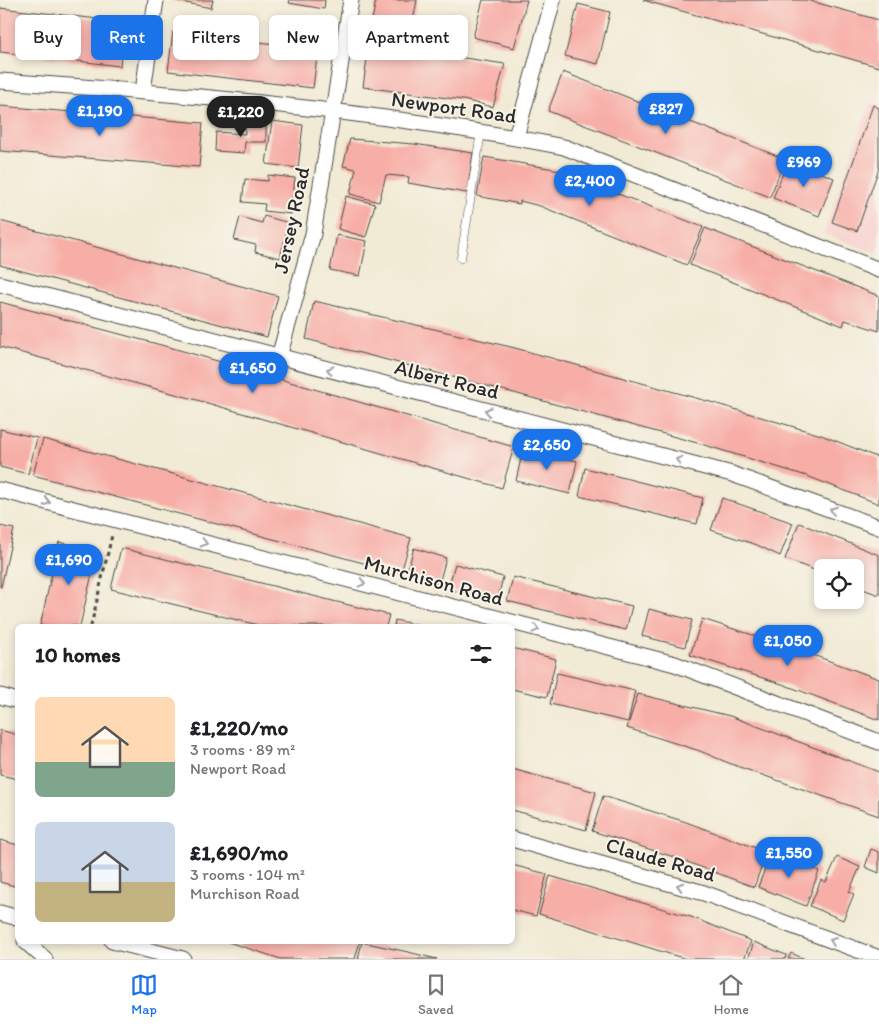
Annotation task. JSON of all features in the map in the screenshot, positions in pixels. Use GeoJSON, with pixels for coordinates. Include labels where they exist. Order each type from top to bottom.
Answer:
{"type":"FeatureCollection","features":[{"type":"Feature","properties":{"kind":"street"},"geometry":{"type":"LineString","coordinates":[[143,91],[156,0]]}},
{"type":"Feature","properties":{"kind":"street","name":"Jersey Road"},"geometry":{"type":"LineString","coordinates":[[279,358],[313,234],[351,0]]}},
{"type":"Feature","properties":{"kind":"street"},"geometry":{"type":"LineString","coordinates":[[516,137],[553,0]]}},
{"type":"Feature","properties":{"kind":"street","name":"Newport Road"},"geometry":{"type":"LineString","coordinates":[[0,81],[143,91],[333,111],[516,137],[564,146],[879,270]]}},
{"type":"Feature","properties":{"kind":"street","name":"Albert Road"},"geometry":{"type":"LineString","coordinates":[[0,284],[279,358],[732,474],[879,527]]}},
{"type":"Feature","properties":{"kind":"street","name":"Murchison Road"},"geometry":{"type":"LineString","coordinates":[[0,490],[675,664],[879,742]]}},
{"type":"Feature","properties":{"kind":"street"},"geometry":{"type":"LineString","coordinates":[[0,696],[15,700]]}},
{"type":"Feature","properties":{"kind":"street","name":"Claude Road"},"geometry":{"type":"LineString","coordinates":[[515,840],[704,892],[879,958]]}},
{"type":"Feature","properties":{"kind":"street"},"geometry":{"type":"LineString","coordinates":[[0,913],[15,918]]}},
{"type":"Feature","properties":{"kind":"street"},"geometry":{"type":"LineString","coordinates":[[28,944],[45,959]]}},
{"type":"Feature","properties":{"kind":"street"},"geometry":{"type":"LineString","coordinates":[[124,944],[183,959]]}},
{"type":"Feature","properties":{"kind":"lane"},"geometry":{"type":"LineString","coordinates":[[461,258],[481,132]]}},
{"type":"Feature","properties":{"kind":"path"},"geometry":{"type":"LineString","coordinates":[[91,624],[115,520]]}},
{"type":"Feature","properties":{"kind":"shaded area"},"geometry":{"type":"Polygon","coordinates":[[[870,102],[879,105],[879,254],[824,234],[870,102]]]}},
{"type":"Feature","properties":{"kind":"building"},"geometry":{"type":"Polygon","coordinates":[[[172,0],[213,0],[211,8],[172,0]]]}},
{"type":"Feature","properties":{"kind":"building"},"geometry":{"type":"Polygon","coordinates":[[[290,0],[325,0],[324,9],[289,3],[290,0]]]}},
{"type":"Feature","properties":{"kind":"building"},"geometry":{"type":"Polygon","coordinates":[[[376,0],[417,0],[414,15],[373,15],[376,0]]]}},
{"type":"Feature","properties":{"kind":"building"},"geometry":{"type":"Polygon","coordinates":[[[483,0],[527,0],[514,48],[473,37],[483,0]]]}},
{"type":"Feature","properties":{"kind":"building"},"geometry":{"type":"Polygon","coordinates":[[[643,0],[807,0],[879,20],[879,67],[643,0]]]}},
{"type":"Feature","properties":{"kind":"building"},"geometry":{"type":"Polygon","coordinates":[[[578,4],[610,12],[598,64],[565,56],[578,4]]]}},
{"type":"Feature","properties":{"kind":"building"},"geometry":{"type":"Polygon","coordinates":[[[0,8],[62,15],[15,15],[15,54],[0,52],[0,8]]]}},
{"type":"Feature","properties":{"kind":"building"},"geometry":{"type":"Polygon","coordinates":[[[81,17],[91,18],[91,60],[121,60],[120,66],[69,60],[81,60],[81,17]]]}},
{"type":"Feature","properties":{"kind":"building"},"geometry":{"type":"Polygon","coordinates":[[[173,32],[173,60],[259,60],[259,42],[269,43],[269,60],[317,60],[313,88],[168,71],[173,32]]]}},
{"type":"Feature","properties":{"kind":"building"},"geometry":{"type":"Polygon","coordinates":[[[468,59],[505,64],[493,107],[463,100],[363,87],[367,60],[468,59]]]}},
{"type":"Feature","properties":{"kind":"building"},"geometry":{"type":"Polygon","coordinates":[[[563,72],[785,159],[770,197],[548,111],[563,72]]]}},
{"type":"Feature","properties":{"kind":"building"},"geometry":{"type":"Polygon","coordinates":[[[873,105],[879,108],[879,168],[857,231],[832,222],[873,105]]]}},
{"type":"Feature","properties":{"kind":"building"},"geometry":{"type":"Polygon","coordinates":[[[0,106],[203,123],[199,167],[0,151],[0,106]]]}},
{"type":"Feature","properties":{"kind":"building"},"geometry":{"type":"Polygon","coordinates":[[[272,121],[303,125],[298,168],[266,164],[272,121]]]}},
{"type":"Feature","properties":{"kind":"building"},"geometry":{"type":"Polygon","coordinates":[[[245,123],[266,123],[266,142],[245,142],[244,153],[215,151],[216,132],[245,134],[245,123]]]}},
{"type":"Feature","properties":{"kind":"building"},"geometry":{"type":"Polygon","coordinates":[[[350,139],[414,144],[473,153],[467,193],[408,183],[409,177],[386,175],[379,202],[350,194],[356,169],[343,166],[350,139]]]}},
{"type":"Feature","properties":{"kind":"building"},"geometry":{"type":"Polygon","coordinates":[[[484,157],[554,169],[703,227],[687,265],[540,206],[520,201],[520,204],[477,196],[484,157]]]}},
{"type":"Feature","properties":{"kind":"building"},"geometry":{"type":"Polygon","coordinates":[[[788,160],[834,178],[819,216],[773,198],[788,160]]]}},
{"type":"Feature","properties":{"kind":"building"},"geometry":{"type":"Polygon","coordinates":[[[268,175],[295,178],[291,214],[264,211],[265,204],[242,202],[245,179],[268,181],[268,175]]]}},
{"type":"Feature","properties":{"kind":"building"},"geometry":{"type":"Polygon","coordinates":[[[346,196],[375,204],[366,237],[338,229],[346,196]]]}},
{"type":"Feature","properties":{"kind":"building"},"geometry":{"type":"Polygon","coordinates":[[[264,216],[289,223],[280,258],[255,252],[256,245],[234,240],[240,217],[262,223],[264,216]]]}},
{"type":"Feature","properties":{"kind":"building"},"geometry":{"type":"Polygon","coordinates":[[[0,221],[278,296],[267,337],[0,265],[0,221]]]}},
{"type":"Feature","properties":{"kind":"building"},"geometry":{"type":"Polygon","coordinates":[[[705,228],[879,296],[879,331],[845,320],[843,326],[690,265],[705,228]]]}},
{"type":"Feature","properties":{"kind":"building"},"geometry":{"type":"Polygon","coordinates":[[[337,235],[367,241],[360,276],[330,270],[337,235]]]}},
{"type":"Feature","properties":{"kind":"building"},"geometry":{"type":"Polygon","coordinates":[[[314,301],[515,348],[714,403],[821,435],[879,458],[879,504],[807,476],[701,444],[306,339],[314,301]]]}},
{"type":"Feature","properties":{"kind":"building"},"geometry":{"type":"Polygon","coordinates":[[[0,302],[176,349],[514,447],[502,488],[190,398],[0,347],[0,302]]]}},
{"type":"Feature","properties":{"kind":"building"},"geometry":{"type":"Polygon","coordinates":[[[0,429],[37,438],[28,474],[0,467],[0,429]]]}},
{"type":"Feature","properties":{"kind":"building"},"geometry":{"type":"Polygon","coordinates":[[[43,439],[411,538],[401,573],[33,475],[43,439]]]}},
{"type":"Feature","properties":{"kind":"building"},"geometry":{"type":"Polygon","coordinates":[[[523,449],[577,461],[570,494],[516,481],[523,449]]]}},
{"type":"Feature","properties":{"kind":"building"},"geometry":{"type":"Polygon","coordinates":[[[585,468],[703,498],[697,524],[579,496],[585,468]]]}},
{"type":"Feature","properties":{"kind":"building"},"geometry":{"type":"Polygon","coordinates":[[[722,498],[793,523],[780,556],[757,545],[711,530],[722,498]]]}},
{"type":"Feature","properties":{"kind":"building"},"geometry":{"type":"Polygon","coordinates":[[[799,523],[879,555],[879,595],[864,589],[864,559],[814,559],[814,570],[785,559],[799,523]]]}},
{"type":"Feature","properties":{"kind":"building"},"geometry":{"type":"Polygon","coordinates":[[[0,526],[14,529],[1,587],[0,587],[0,526]]]}},
{"type":"Feature","properties":{"kind":"building"},"geometry":{"type":"Polygon","coordinates":[[[59,542],[97,552],[80,624],[40,624],[59,542]]]}},
{"type":"Feature","properties":{"kind":"building"},"geometry":{"type":"Polygon","coordinates":[[[121,548],[389,615],[387,624],[254,624],[111,589],[121,548]]]}},
{"type":"Feature","properties":{"kind":"building"},"geometry":{"type":"Polygon","coordinates":[[[414,548],[446,558],[439,584],[406,575],[414,548]]]}},
{"type":"Feature","properties":{"kind":"building"},"geometry":{"type":"Polygon","coordinates":[[[455,564],[503,577],[497,602],[448,589],[455,564]]]}},
{"type":"Feature","properties":{"kind":"building"},"geometry":{"type":"Polygon","coordinates":[[[513,577],[632,606],[626,630],[507,601],[513,577]]]}},
{"type":"Feature","properties":{"kind":"building"},"geometry":{"type":"Polygon","coordinates":[[[649,609],[692,620],[685,647],[642,636],[649,609]]]}},
{"type":"Feature","properties":{"kind":"building"},"geometry":{"type":"Polygon","coordinates":[[[702,619],[794,648],[879,679],[879,720],[782,684],[690,655],[702,619]]]}},
{"type":"Feature","properties":{"kind":"building"},"geometry":{"type":"Polygon","coordinates":[[[395,620],[413,624],[394,624],[395,620]]]}},
{"type":"Feature","properties":{"kind":"building"},"geometry":{"type":"Polygon","coordinates":[[[515,649],[556,659],[547,697],[515,690],[515,649]]]}},
{"type":"Feature","properties":{"kind":"building"},"geometry":{"type":"Polygon","coordinates":[[[557,673],[635,691],[628,722],[550,704],[557,673]]]}},
{"type":"Feature","properties":{"kind":"building"},"geometry":{"type":"Polygon","coordinates":[[[638,694],[730,716],[879,772],[879,816],[731,764],[700,751],[627,728],[638,694]]]}},
{"type":"Feature","properties":{"kind":"building"},"geometry":{"type":"Polygon","coordinates":[[[0,730],[15,734],[15,778],[0,775],[0,730]]]}},
{"type":"Feature","properties":{"kind":"building"},"geometry":{"type":"Polygon","coordinates":[[[515,770],[596,792],[586,830],[515,811],[515,770]]]}},
{"type":"Feature","properties":{"kind":"building"},"geometry":{"type":"Polygon","coordinates":[[[603,796],[686,822],[767,852],[754,887],[674,857],[592,831],[603,796]]]}},
{"type":"Feature","properties":{"kind":"building"},"geometry":{"type":"Polygon","coordinates":[[[0,840],[15,844],[15,886],[0,882],[0,840]]]}},
{"type":"Feature","properties":{"kind":"building"},"geometry":{"type":"Polygon","coordinates":[[[871,849],[879,852],[879,873],[865,867],[871,849]]]}},
{"type":"Feature","properties":{"kind":"building"},"geometry":{"type":"Polygon","coordinates":[[[771,853],[819,871],[806,906],[758,887],[771,853]]]}},
{"type":"Feature","properties":{"kind":"building"},"geometry":{"type":"Polygon","coordinates":[[[837,857],[860,867],[849,892],[854,894],[843,920],[810,906],[821,880],[826,882],[837,857]]]}},
{"type":"Feature","properties":{"kind":"building"},"geometry":{"type":"Polygon","coordinates":[[[515,866],[547,874],[536,916],[515,911],[515,866]]]}},
{"type":"Feature","properties":{"kind":"building"},"geometry":{"type":"Polygon","coordinates":[[[550,876],[691,917],[751,941],[744,959],[686,959],[539,914],[550,876]]]}},
{"type":"Feature","properties":{"kind":"building"},"geometry":{"type":"Polygon","coordinates":[[[754,942],[786,955],[785,959],[748,959],[754,942]]]}},
{"type":"Feature","properties":{"kind":"building"},"geometry":{"type":"Polygon","coordinates":[[[234,944],[359,944],[355,959],[281,959],[234,944]]]}},
{"type":"Feature","properties":{"kind":"building"},"geometry":{"type":"Polygon","coordinates":[[[362,944],[371,944],[437,959],[358,959],[362,944]]]}},
{"type":"Feature","properties":{"kind":"building"},"geometry":{"type":"Polygon","coordinates":[[[791,953],[805,959],[788,959],[791,953]]]}}]}
